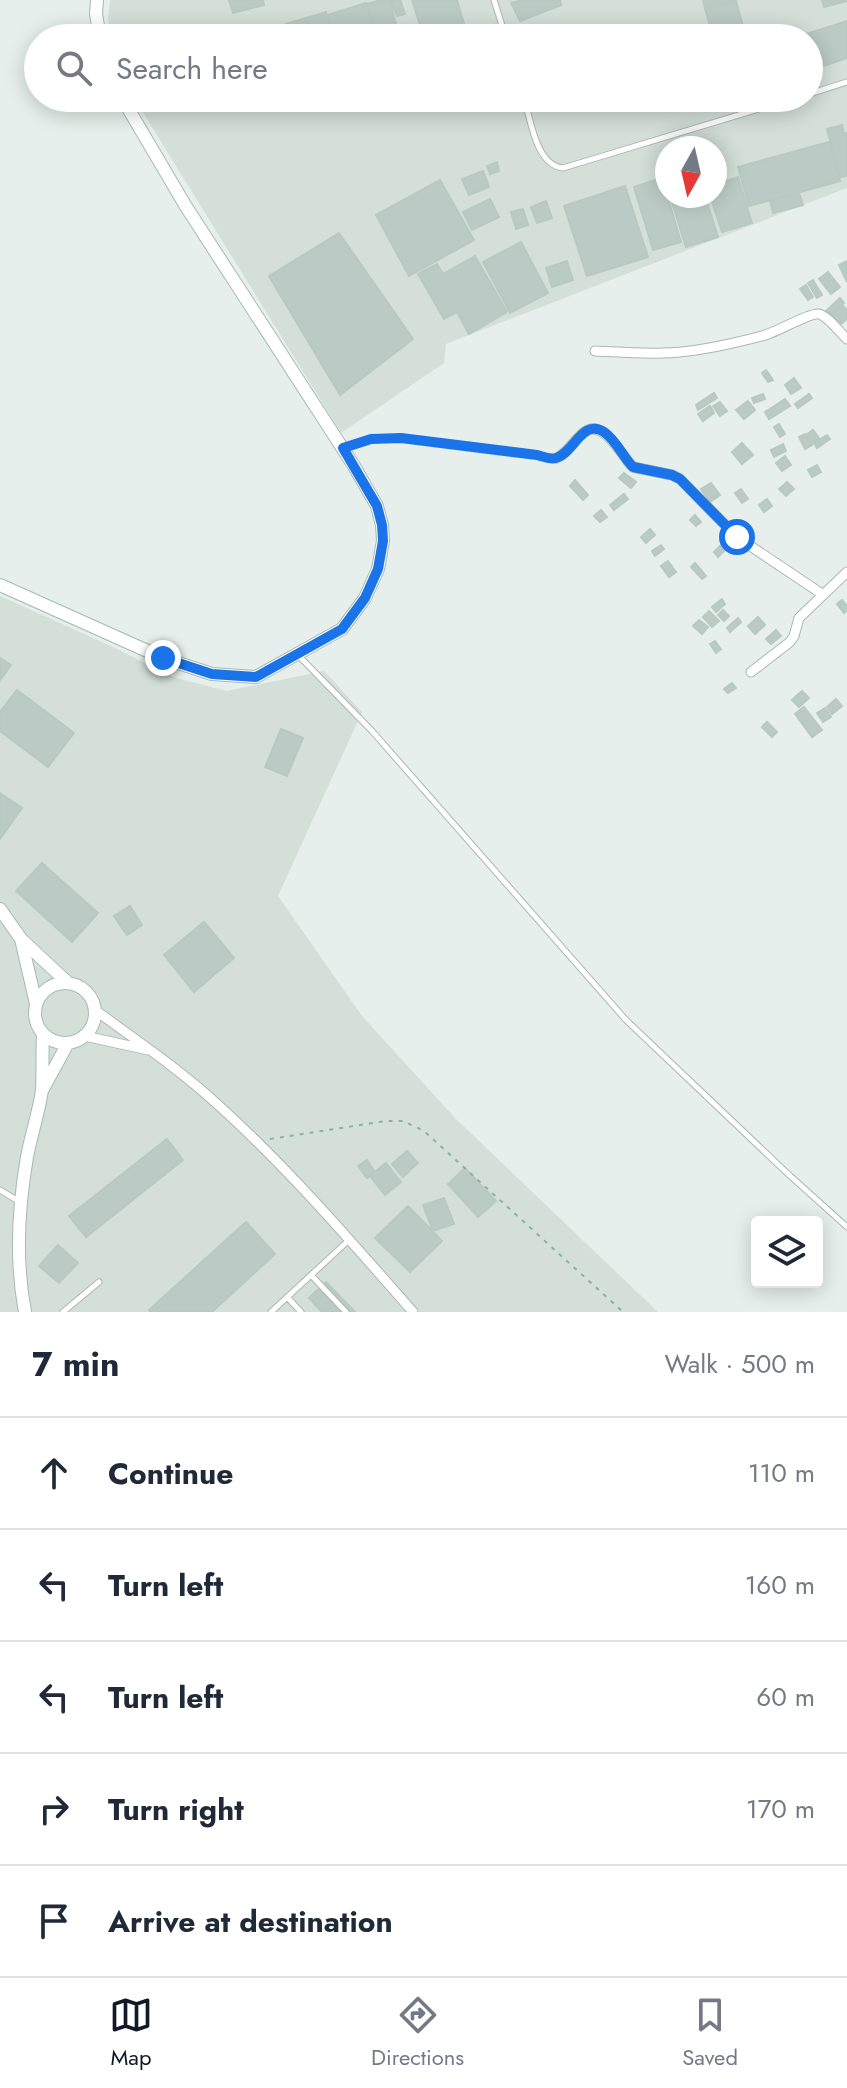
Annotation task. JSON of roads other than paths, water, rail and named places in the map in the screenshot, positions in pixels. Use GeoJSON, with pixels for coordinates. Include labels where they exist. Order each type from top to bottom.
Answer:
{"type":"FeatureCollection","features":[{"type":"Feature","properties":{"kind":"main road"},"geometry":{"type":"LineString","coordinates":[[97,0],[98,24]]}},
{"type":"Feature","properties":{"kind":"main road"},"geometry":{"type":"LineString","coordinates":[[0,585],[163,658],[212,674],[256,677],[342,629],[365,598],[378,569],[383,541],[377,506],[343,448],[185,205],[130,112]]}},
{"type":"Feature","properties":{"kind":"main road"},"geometry":{"type":"LineString","coordinates":[[0,909],[21,939],[68,983]]}},
{"type":"Feature","properties":{"kind":"main road"},"geometry":{"type":"LineString","coordinates":[[21,939],[36,1004]]}},
{"type":"Feature","properties":{"kind":"main road"},"geometry":{"type":"LineString","coordinates":[[57,983],[68,983],[86,991],[92,1000],[95,1019],[85,1036],[59,1043],[43,1034],[34,1015],[40,995],[57,983]]}},
{"type":"Feature","properties":{"kind":"main road"},"geometry":{"type":"LineString","coordinates":[[25,1312],[20,1288],[18,1244],[28,1155],[42,1091],[43,1034]]}},
{"type":"Feature","properties":{"kind":"main road"},"geometry":{"type":"LineString","coordinates":[[42,1091],[68,1043]]}},
{"type":"Feature","properties":{"kind":"street"},"geometry":{"type":"LineString","coordinates":[[595,351],[666,353],[690,350],[763,336],[786,328],[809,314],[825,318],[847,339]]}},
{"type":"Feature","properties":{"kind":"street"},"geometry":{"type":"LineString","coordinates":[[557,458],[565,454],[583,432],[599,430],[606,434],[633,467],[680,479],[737,537],[822,594]]}},
{"type":"Feature","properties":{"kind":"street"},"geometry":{"type":"LineString","coordinates":[[751,672],[790,642],[799,618],[847,572]]}},
{"type":"Feature","properties":{"kind":"street"},"geometry":{"type":"LineString","coordinates":[[95,1010],[214,1101],[256,1141],[413,1312]]}},
{"type":"Feature","properties":{"kind":"street"},"geometry":{"type":"LineString","coordinates":[[85,1036],[151,1051]]}},
{"type":"Feature","properties":{"kind":"lane"},"geometry":{"type":"LineString","coordinates":[[494,0],[502,24]]}},
{"type":"Feature","properties":{"kind":"lane"},"geometry":{"type":"LineString","coordinates":[[823,90],[847,82]]}},
{"type":"Feature","properties":{"kind":"lane"},"geometry":{"type":"LineString","coordinates":[[528,112],[541,154],[554,167],[563,168],[749,112]]}},
{"type":"Feature","properties":{"kind":"lane"},"geometry":{"type":"LineString","coordinates":[[297,654],[372,731],[626,1020],[847,1227]]}},
{"type":"Feature","properties":{"kind":"lane"},"geometry":{"type":"LineString","coordinates":[[0,1190],[21,1203]]}},
{"type":"Feature","properties":{"kind":"lane"},"geometry":{"type":"LineString","coordinates":[[271,1312],[349,1240]]}},
{"type":"Feature","properties":{"kind":"lane"},"geometry":{"type":"LineString","coordinates":[[311,1275],[346,1312]]}},
{"type":"Feature","properties":{"kind":"lane"},"geometry":{"type":"LineString","coordinates":[[63,1312],[99,1282]]}},
{"type":"Feature","properties":{"kind":"lane"},"geometry":{"type":"LineString","coordinates":[[287,1297],[301,1312]]}}]}
